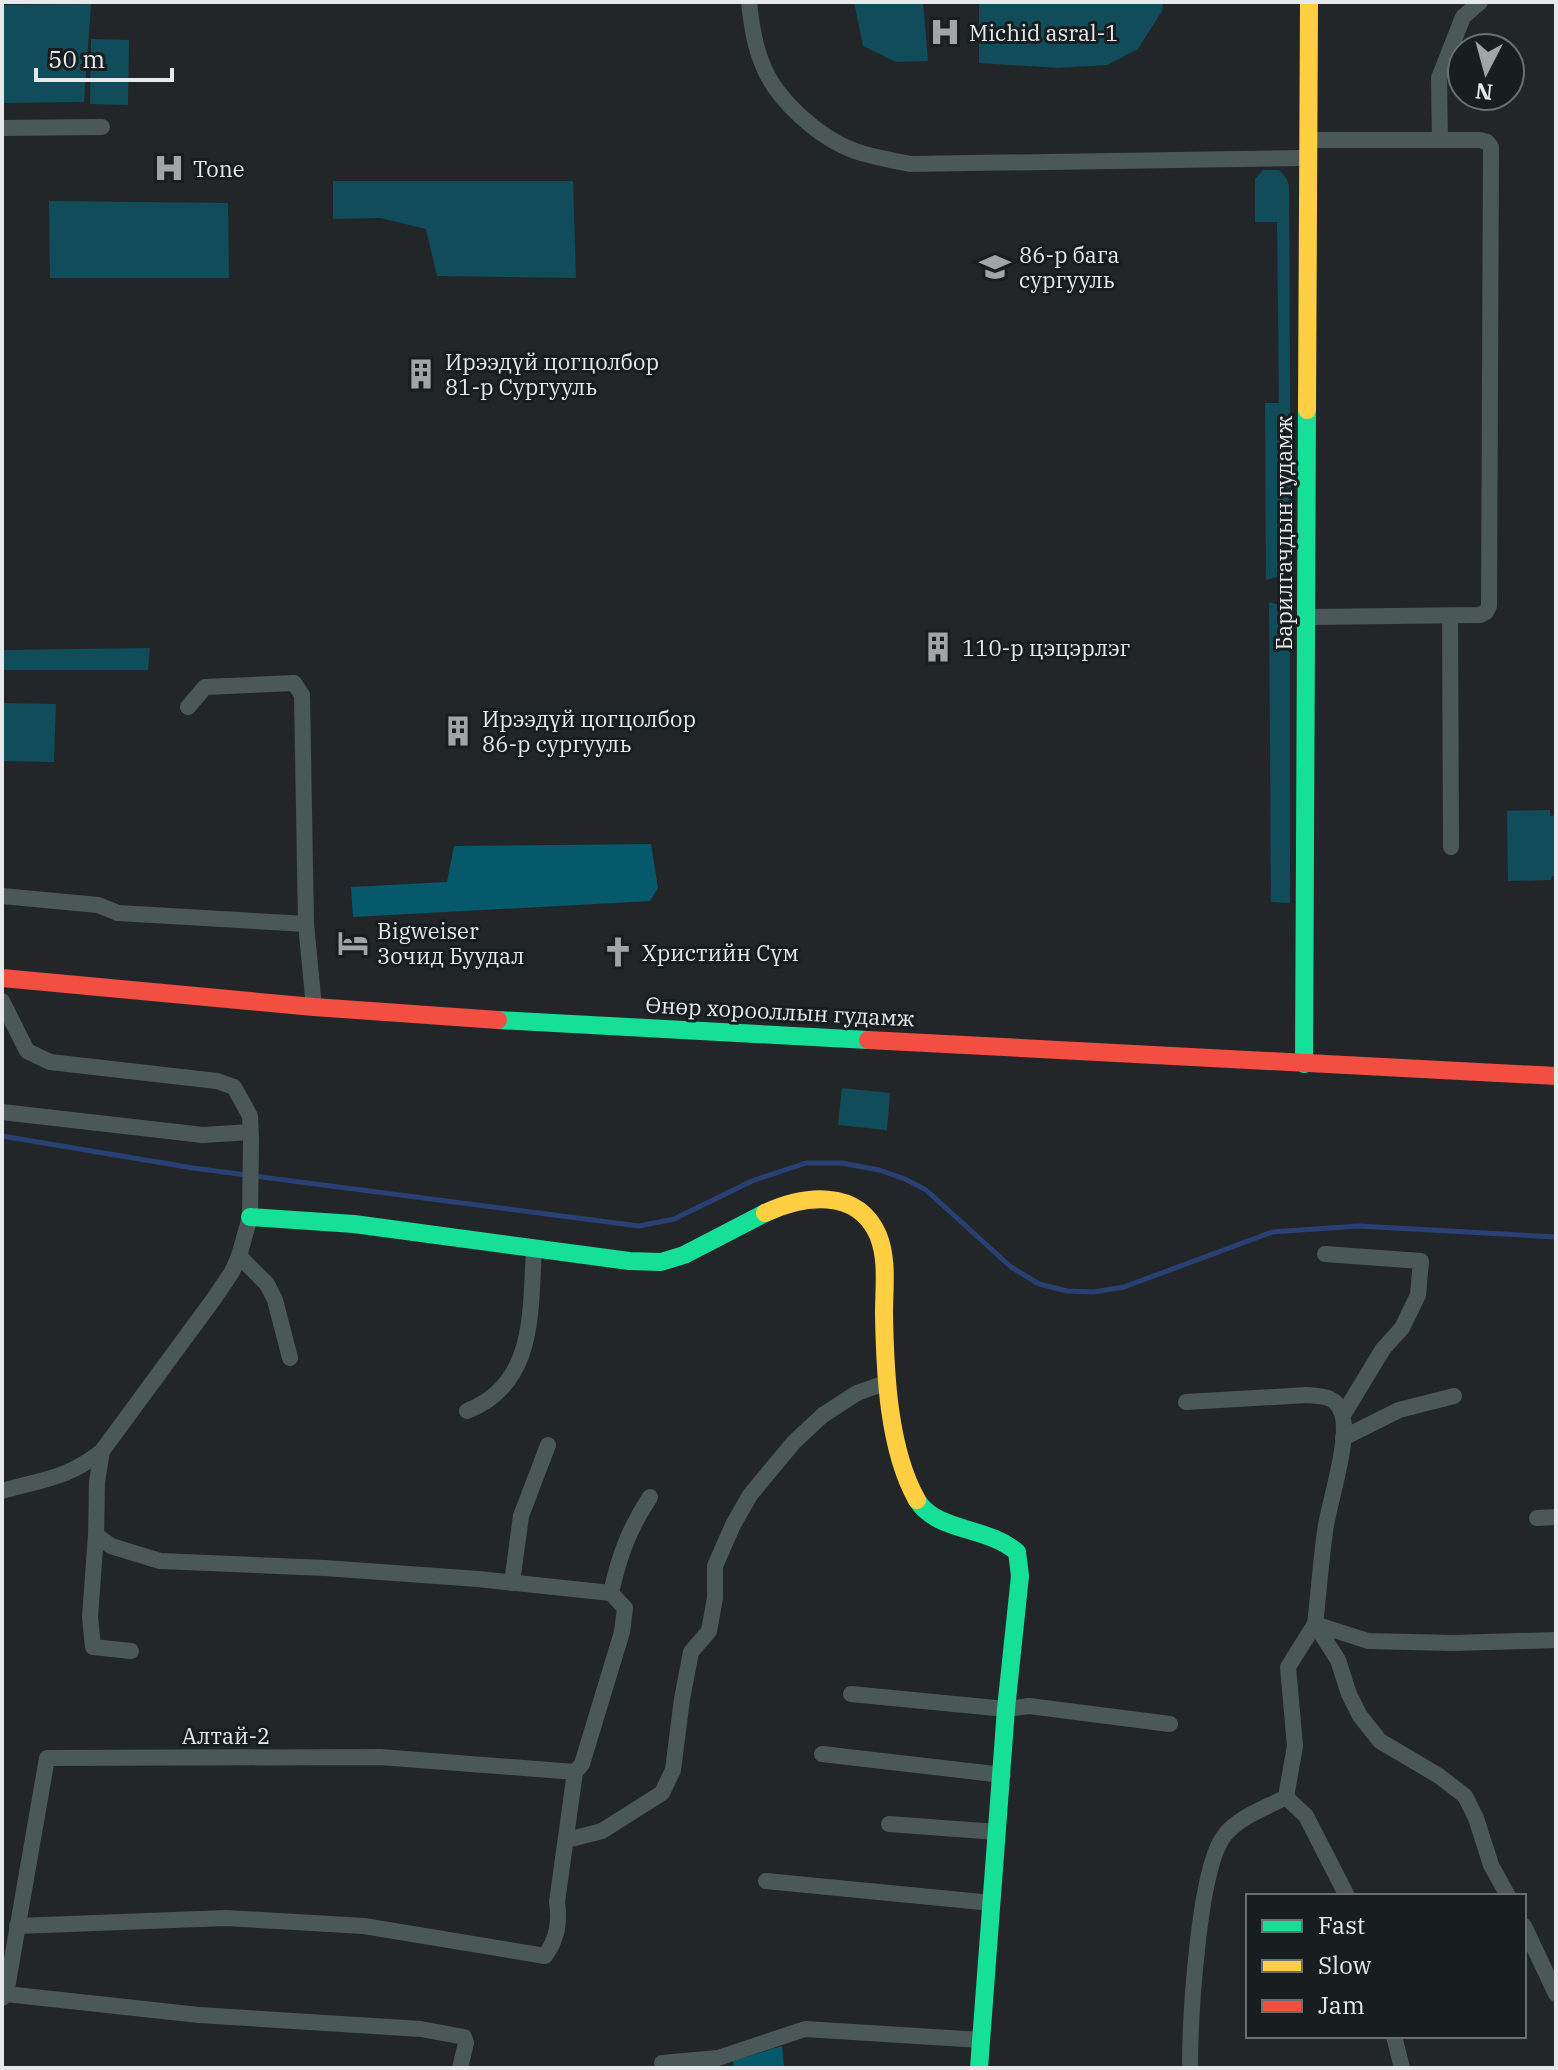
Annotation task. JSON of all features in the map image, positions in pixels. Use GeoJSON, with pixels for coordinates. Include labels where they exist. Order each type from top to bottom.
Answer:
{"type":"FeatureCollection","features":[{"type":"Feature","properties":{"kind":"street"},"geometry":{"type":"LineString","coordinates":[[749,2],[762,65],[788,104],[818,131],[855,151],[910,164],[1308,149],[1440,140],[1487,142],[1491,147],[1489,606],[1480,615],[1307,617]]}},
{"type":"Feature","properties":{"kind":"street","name":"Барилгачдын гудамж"},"geometry":{"type":"LineString","coordinates":[[1304,1064],[1309,2]]}},
{"type":"Feature","properties":{"kind":"street"},"geometry":{"type":"LineString","coordinates":[[1440,140],[1439,78],[1463,17],[1480,2]]}},
{"type":"Feature","properties":{"kind":"street"},"geometry":{"type":"LineString","coordinates":[[2,128],[102,127]]}},
{"type":"Feature","properties":{"kind":"street"},"geometry":{"type":"LineString","coordinates":[[1450,616],[1451,847]]}},
{"type":"Feature","properties":{"kind":"street"},"geometry":{"type":"LineString","coordinates":[[188,707],[205,687],[294,683],[302,695],[306,924],[314,1007]]}},
{"type":"Feature","properties":{"kind":"street"},"geometry":{"type":"LineString","coordinates":[[2,896],[98,905],[118,913],[306,924]]}},
{"type":"Feature","properties":{"kind":"street","name":"Өнөр хорооллын гудамж"},"geometry":{"type":"LineString","coordinates":[[2,978],[314,1007],[660,1030],[1556,1076]]}},
{"type":"Feature","properties":{"kind":"street"},"geometry":{"type":"LineString","coordinates":[[2,1001],[27,1051],[50,1062],[217,1081],[234,1087],[246,1104],[251,1136],[250,1217],[239,1256],[213,1300],[102,1451],[81,1468],[40,1483],[2,1491]]}},
{"type":"Feature","properties":{"kind":"street"},"geometry":{"type":"LineString","coordinates":[[2,1112],[203,1135],[251,1136]]}},
{"type":"Feature","properties":{"kind":"street"},"geometry":{"type":"LineString","coordinates":[[250,1217],[354,1224],[629,1261],[664,1262],[694,1251],[780,1207],[815,1198],[850,1205],[874,1226],[883,1254],[888,1382],[902,1465],[920,1505],[937,1519],[1001,1539],[1017,1552],[1020,1576],[1006,1709],[979,2068]]}},
{"type":"Feature","properties":{"kind":"street"},"geometry":{"type":"LineString","coordinates":[[467,1411],[484,1404],[513,1377],[521,1359],[534,1249]]}},
{"type":"Feature","properties":{"kind":"street"},"geometry":{"type":"LineString","coordinates":[[1325,1254],[1421,1261],[1418,1295],[1402,1328],[1383,1349],[1343,1415]]}},
{"type":"Feature","properties":{"kind":"street"},"geometry":{"type":"LineString","coordinates":[[239,1256],[267,1284],[275,1300],[290,1358]]}},
{"type":"Feature","properties":{"kind":"street"},"geometry":{"type":"LineString","coordinates":[[567,1840],[602,1831],[662,1793],[673,1770],[691,1652],[709,1631],[715,1598],[715,1566],[733,1525],[750,1495],[794,1442],[857,1393],[888,1382]]}},
{"type":"Feature","properties":{"kind":"street"},"geometry":{"type":"LineString","coordinates":[[1186,1402],[1307,1395],[1334,1400],[1343,1415],[1343,1438],[1326,1527],[1315,1624],[1288,1667],[1295,1746],[1286,1797]]}},
{"type":"Feature","properties":{"kind":"street"},"geometry":{"type":"LineString","coordinates":[[1343,1438],[1399,1410],[1454,1396]]}},
{"type":"Feature","properties":{"kind":"street"},"geometry":{"type":"LineString","coordinates":[[512,1583],[521,1516],[548,1445]]}},
{"type":"Feature","properties":{"kind":"street"},"geometry":{"type":"LineString","coordinates":[[102,1451],[97,1482],[90,1617],[93,1647],[131,1651]]}},
{"type":"Feature","properties":{"kind":"street"},"geometry":{"type":"LineString","coordinates":[[611,1593],[619,1556],[636,1518],[650,1497]]}},
{"type":"Feature","properties":{"kind":"street"},"geometry":{"type":"LineString","coordinates":[[1537,1518],[1556,1517]]}},
{"type":"Feature","properties":{"kind":"street"},"geometry":{"type":"LineString","coordinates":[[17,1926],[226,1918],[364,1926],[545,1956],[554,1943],[559,1919],[557,1902],[575,1772],[582,1764],[622,1632],[625,1608],[611,1593],[325,1568],[160,1561],[111,1546],[96,1535]]}},
{"type":"Feature","properties":{"kind":"street"},"geometry":{"type":"LineString","coordinates":[[1315,1624],[1368,1641],[1453,1643],[1556,1640]]}},
{"type":"Feature","properties":{"kind":"street"},"geometry":{"type":"LineString","coordinates":[[1315,1624],[1338,1660],[1360,1716],[1380,1741],[1439,1776],[1465,1796],[1476,1818],[1491,1865],[1507,1894]]}},
{"type":"Feature","properties":{"kind":"street"},"geometry":{"type":"LineString","coordinates":[[851,1694],[1006,1709],[1029,1706],[1170,1724]]}},
{"type":"Feature","properties":{"kind":"street"},"geometry":{"type":"LineString","coordinates":[[822,1754],[1003,1775]]}},
{"type":"Feature","properties":{"kind":"street","name":"Алтай-2"},"geometry":{"type":"LineString","coordinates":[[460,2068],[466,2043],[464,2037],[421,2029],[199,2015],[4,1996],[47,1758],[380,1757],[575,1772]]}},
{"type":"Feature","properties":{"kind":"street"},"geometry":{"type":"LineString","coordinates":[[1286,1797],[1306,1816],[1346,1894]]}},
{"type":"Feature","properties":{"kind":"street"},"geometry":{"type":"LineString","coordinates":[[1190,2068],[1190,2026],[1207,1879],[1222,1838],[1237,1822],[1286,1797]]}},
{"type":"Feature","properties":{"kind":"street"},"geometry":{"type":"LineString","coordinates":[[889,1824],[997,1832]]}},
{"type":"Feature","properties":{"kind":"street"},"geometry":{"type":"LineString","coordinates":[[766,1881],[992,1903]]}},
{"type":"Feature","properties":{"kind":"street"},"geometry":{"type":"LineString","coordinates":[[1526,1928],[1549,1956],[1556,1994]]}},
{"type":"Feature","properties":{"kind":"street"},"geometry":{"type":"LineString","coordinates":[[662,2063],[718,2058],[805,2029],[981,2040]]}},
{"type":"Feature","properties":{"kind":"street"},"geometry":{"type":"LineString","coordinates":[[1394,2038],[1402,2068]]}},
{"type":"Feature","properties":{"kind":"shaded area"},"geometry":{"type":"Polygon","coordinates":[[[854,2],[923,2],[928,61],[896,62],[863,46],[854,2]]]}},
{"type":"Feature","properties":{"kind":"shaded area"},"geometry":{"type":"Polygon","coordinates":[[[979,2],[1163,2],[1162,11],[1138,49],[1107,65],[1058,68],[979,63],[979,2]]]}},
{"type":"Feature","properties":{"kind":"shaded area"},"geometry":{"type":"Polygon","coordinates":[[[91,4],[84,102],[2,103],[2,5],[91,4]]]}},
{"type":"Feature","properties":{"kind":"shaded area"},"geometry":{"type":"Polygon","coordinates":[[[91,39],[129,40],[128,105],[90,104],[91,39]]]}},
{"type":"Feature","properties":{"kind":"shaded area"},"geometry":{"type":"Polygon","coordinates":[[[1263,170],[1279,170],[1289,186],[1291,553],[1284,575],[1266,580],[1265,403],[1279,403],[1277,222],[1255,222],[1255,179],[1263,170]]]}},
{"type":"Feature","properties":{"kind":"shaded area"},"geometry":{"type":"Polygon","coordinates":[[[333,181],[573,181],[576,278],[437,276],[426,229],[380,218],[333,219],[333,181]]]}},
{"type":"Feature","properties":{"kind":"shaded area"},"geometry":{"type":"Polygon","coordinates":[[[49,201],[228,203],[229,278],[50,278],[49,201]]]}},
{"type":"Feature","properties":{"kind":"shaded area"},"geometry":{"type":"Polygon","coordinates":[[[1269,602],[1283,608],[1290,622],[1290,903],[1271,902],[1269,602]]]}},
{"type":"Feature","properties":{"kind":"shaded area"},"geometry":{"type":"Polygon","coordinates":[[[150,648],[148,670],[2,670],[2,650],[150,648]]]}},
{"type":"Feature","properties":{"kind":"shaded area"},"geometry":{"type":"Polygon","coordinates":[[[2,703],[56,704],[54,762],[2,761],[2,703]]]}},
{"type":"Feature","properties":{"kind":"shaded area"},"geometry":{"type":"Polygon","coordinates":[[[1550,810],[1550,816],[1556,815],[1556,876],[1552,876],[1551,880],[1508,881],[1507,811],[1550,810]]]}},
{"type":"Feature","properties":{"kind":"shaded area"},"geometry":{"type":"Polygon","coordinates":[[[651,844],[658,888],[650,901],[353,917],[351,887],[447,882],[454,846],[651,844]]]}},
{"type":"Feature","properties":{"kind":"shaded area"},"geometry":{"type":"Polygon","coordinates":[[[842,1088],[890,1093],[887,1130],[838,1125],[842,1088]]]}},
{"type":"Feature","properties":{"kind":"shaded area"},"geometry":{"type":"Polygon","coordinates":[[[782,2046],[784,2066],[734,2068],[733,2061],[782,2046]]]}},
{"type":"Feature","properties":{"kind":"waterway"},"geometry":{"type":"LineString","coordinates":[[2,1136],[193,1168],[639,1226],[674,1219],[752,1181],[806,1163],[842,1163],[879,1170],[926,1190],[1011,1267],[1039,1284],[1067,1291],[1094,1292],[1124,1287],[1272,1232],[1359,1226],[1556,1237]]}},
{"type":"Feature","properties":{"kind":"traffic: fast"},"geometry":{"type":"LineString","coordinates":[[1304,1064],[1307,410]]}},
{"type":"Feature","properties":{"kind":"traffic: fast"},"geometry":{"type":"LineString","coordinates":[[498,1020],[868,1040]]}},
{"type":"Feature","properties":{"kind":"traffic: fast"},"geometry":{"type":"LineString","coordinates":[[250,1217],[354,1224],[629,1261],[661,1262],[684,1255],[765,1213]]}},
{"type":"Feature","properties":{"kind":"traffic: fast"},"geometry":{"type":"LineString","coordinates":[[917,1500],[936,1518],[991,1537],[1017,1552],[1020,1576],[1006,1709],[979,2068]]}},
{"type":"Feature","properties":{"kind":"traffic: slow"},"geometry":{"type":"LineString","coordinates":[[1307,410],[1309,2]]}},
{"type":"Feature","properties":{"kind":"traffic: slow"},"geometry":{"type":"LineString","coordinates":[[765,1213],[811,1200],[843,1202],[869,1220],[878,1235],[884,1264],[890,1409],[900,1457],[917,1500]]}},
{"type":"Feature","properties":{"kind":"traffic: jam"},"geometry":{"type":"LineString","coordinates":[[2,978],[314,1007],[498,1020]]}},
{"type":"Feature","properties":{"kind":"traffic: jam"},"geometry":{"type":"LineString","coordinates":[[868,1040],[1556,1076]]}},
{"type":"Feature","properties":{"kind":"place","name":"Michid asral-1"},"geometry":{"type":"Point","coordinates":[945,32]}},
{"type":"Feature","properties":{"kind":"place","name":"Tone"},"geometry":{"type":"Point","coordinates":[169,168]}},
{"type":"Feature","properties":{"kind":"place","name":"86-р бага сургууль"},"geometry":{"type":"Point","coordinates":[995,267]}},
{"type":"Feature","properties":{"kind":"place","name":"Ирээдүй цогцолбор 81-р Сургууль"},"geometry":{"type":"Point","coordinates":[421,374]}},
{"type":"Feature","properties":{"kind":"place","name":"110-р цэцэрлэг"},"geometry":{"type":"Point","coordinates":[938,647]}},
{"type":"Feature","properties":{"kind":"place","name":"Ирээдүй цогцолбор 86-р сургууль"},"geometry":{"type":"Point","coordinates":[458,731]}},
{"type":"Feature","properties":{"kind":"place","name":"Bigweiser 3очид Буудал"},"geometry":{"type":"Point","coordinates":[353,943]}},
{"type":"Feature","properties":{"kind":"place","name":"Христийн Сүм"},"geometry":{"type":"Point","coordinates":[618,952]}}]}
